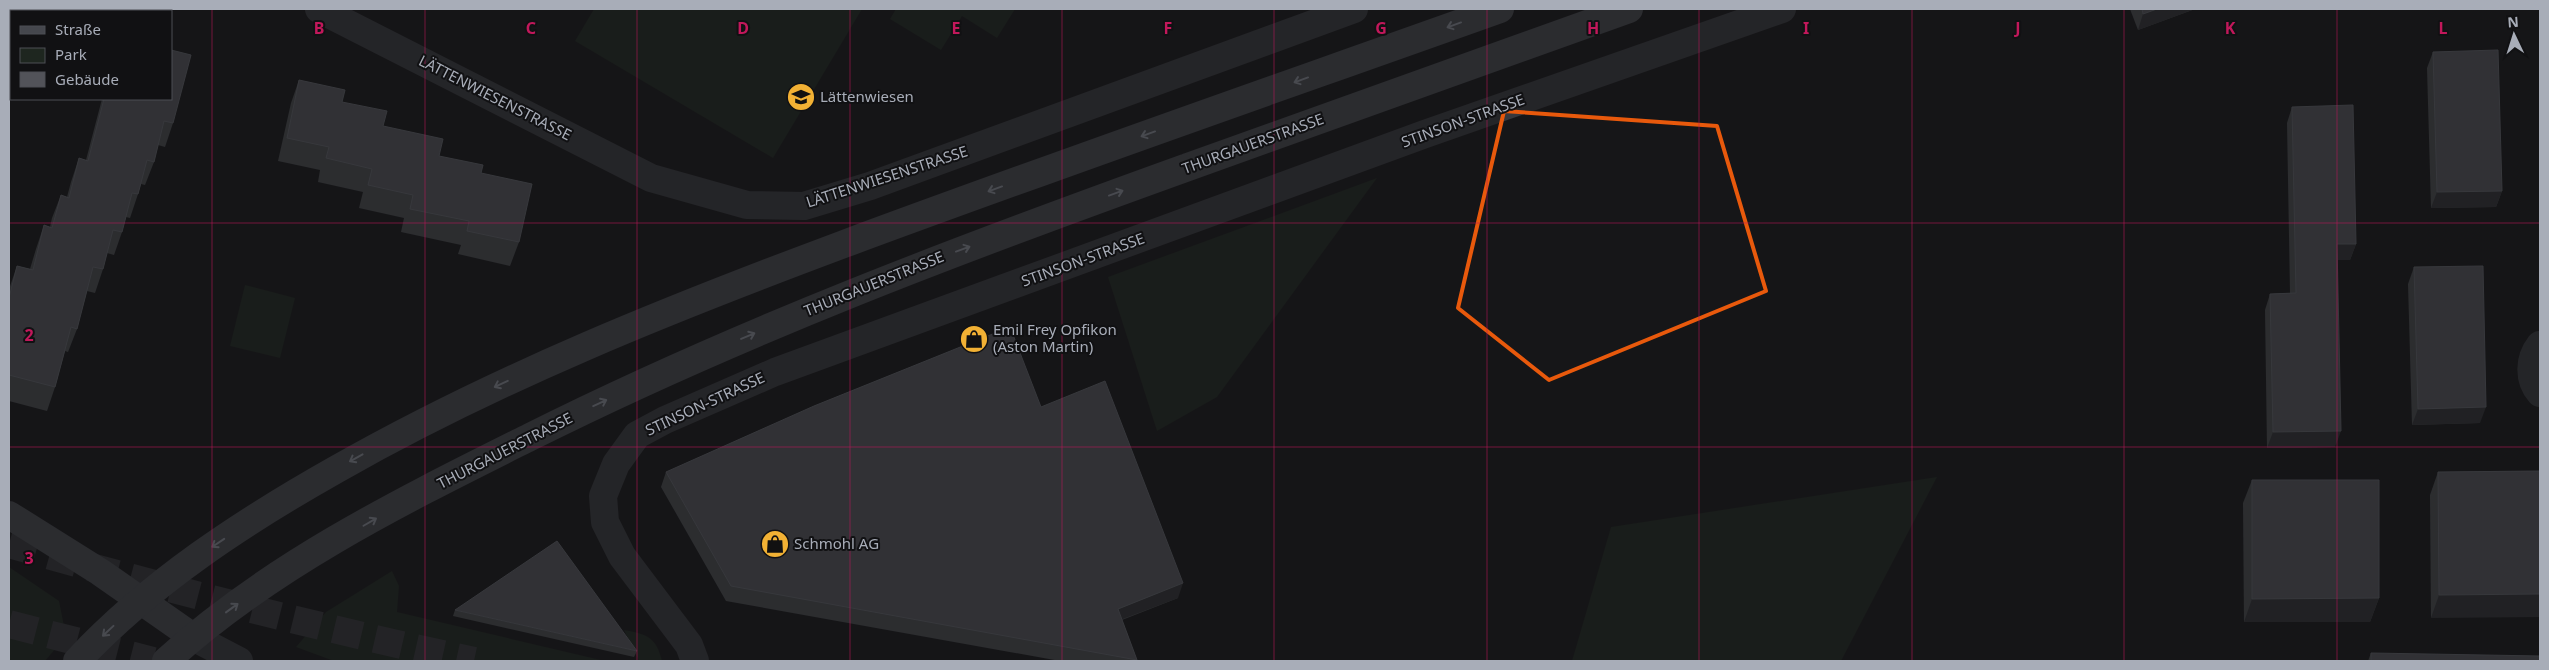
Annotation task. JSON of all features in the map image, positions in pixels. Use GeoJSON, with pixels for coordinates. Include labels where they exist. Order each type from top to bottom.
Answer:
{"type":"FeatureCollection","features":[{"type":"Feature","properties":{"kind":"main road"},"geometry":{"type":"LineString","coordinates":[[77,661],[141,601],[215,545],[317,480],[431,418],[545,363],[721,291],[932,211],[1500,9]]}},
{"type":"Feature","properties":{"kind":"main road","name":"THURGAUERSTRASSE"},"geometry":{"type":"LineString","coordinates":[[166,661],[193,637],[264,585],[394,508],[552,426],[717,349],[959,250],[1630,9]]}},
{"type":"Feature","properties":{"kind":"main road"},"geometry":{"type":"LineString","coordinates":[[9,515],[100,572],[193,637]]}},
{"type":"Feature","properties":{"kind":"street","name":"LÄTTENWIESENSTRASSE"},"geometry":{"type":"LineString","coordinates":[[319,9],[651,178],[746,205],[804,206],[870,186],[1354,9]]}},
{"type":"Feature","properties":{"kind":"street","name":"STINSON-STRASSE"},"geometry":{"type":"LineString","coordinates":[[695,661],[689,644],[622,556],[605,522],[603,496],[616,464],[638,435],[665,420],[775,372],[1416,138],[1782,9]]}},
{"type":"Feature","properties":{"kind":"street"},"geometry":{"type":"LineString","coordinates":[[2540,345],[2532,363],[2532,376],[2540,393]]}},
{"type":"Feature","properties":{"kind":"street"},"geometry":{"type":"LineString","coordinates":[[193,637],[239,661]]}},
{"type":"Feature","properties":{"kind":"highlighted area"},"geometry":{"type":"Polygon","coordinates":[[[1504,111],[1717,126],[1766,291],[1549,380],[1458,308],[1504,111]]]}},
{"type":"Feature","properties":{"kind":"green space"},"geometry":{"type":"Polygon","coordinates":[[[594,9],[862,9],[773,158],[575,41],[594,9]]]}},
{"type":"Feature","properties":{"kind":"green space"},"geometry":{"type":"Polygon","coordinates":[[[896,9],[1015,9],[997,38],[962,16],[941,50],[890,19],[896,9]]]}},
{"type":"Feature","properties":{"kind":"green space"},"geometry":{"type":"Polygon","coordinates":[[[1377,178],[1217,397],[1157,431],[1108,277],[1377,178]]]}},
{"type":"Feature","properties":{"kind":"green space"},"geometry":{"type":"Polygon","coordinates":[[[245,285],[295,298],[280,358],[230,346],[245,285]]]}},
{"type":"Feature","properties":{"kind":"green space"},"geometry":{"type":"Polygon","coordinates":[[[1937,477],[1841,661],[1572,661],[1611,527],[1937,477]]]}},
{"type":"Feature","properties":{"kind":"green space"},"geometry":{"type":"Polygon","coordinates":[[[9,567],[59,601],[66,636],[45,661],[9,661],[9,567]]]}},
{"type":"Feature","properties":{"kind":"green space"},"geometry":{"type":"Polygon","coordinates":[[[392,571],[399,586],[397,612],[605,661],[334,661],[296,647],[326,612],[392,571]]]}},
{"type":"Feature","properties":{"kind":"green space"},"geometry":{"type":"Polygon","coordinates":[[[624,630],[639,633],[649,638],[657,647],[662,661],[639,661],[624,630]]]}},
{"type":"Feature","properties":{"kind":"building"},"geometry":{"type":"Polygon","coordinates":[[[136,9],[140,10],[110,10],[136,9]]]}},
{"type":"Feature","properties":{"kind":"building"},"geometry":{"type":"Polygon","coordinates":[[[2142,9],[2157,9],[2143,14],[2142,9]]]}},
{"type":"Feature","properties":{"kind":"building"},"geometry":{"type":"Polygon","coordinates":[[[172,50],[191,55],[173,123],[164,121],[154,162],[147,160],[138,194],[132,193],[122,232],[113,230],[103,269],[93,267],[77,329],[71,327],[55,387],[9,375],[9,298],[17,266],[33,270],[44,225],[52,228],[61,195],[69,198],[79,158],[88,161],[104,100],[172,100],[172,50]]]}},
{"type":"Feature","properties":{"kind":"building"},"geometry":{"type":"Polygon","coordinates":[[[2498,50],[2502,191],[2437,192],[2433,52],[2498,50]]]}},
{"type":"Feature","properties":{"kind":"building"},"geometry":{"type":"Polygon","coordinates":[[[299,80],[345,90],[342,102],[387,111],[383,126],[443,139],[439,156],[483,165],[481,173],[532,184],[519,242],[467,231],[469,221],[410,209],[413,195],[368,185],[372,169],[326,158],[329,147],[287,138],[299,80]]]}},
{"type":"Feature","properties":{"kind":"building"},"geometry":{"type":"Polygon","coordinates":[[[2353,105],[2356,244],[2337,244],[2341,431],[2273,432],[2270,294],[2296,293],[2292,107],[2353,105]]]}},
{"type":"Feature","properties":{"kind":"building"},"geometry":{"type":"Polygon","coordinates":[[[2483,266],[2486,407],[2418,409],[2414,267],[2483,266]]]}},
{"type":"Feature","properties":{"kind":"building"},"geometry":{"type":"Polygon","coordinates":[[[1010,327],[1041,407],[1105,381],[1183,583],[1118,609],[1137,660],[731,586],[666,472],[814,406],[1010,327]]]}},
{"type":"Feature","properties":{"kind":"building"},"geometry":{"type":"Polygon","coordinates":[[[2540,471],[2540,594],[2439,595],[2438,472],[2540,471]]]}},
{"type":"Feature","properties":{"kind":"building"},"geometry":{"type":"Polygon","coordinates":[[[2252,480],[2379,480],[2379,598],[2252,599],[2252,480]]]}},
{"type":"Feature","properties":{"kind":"building"},"geometry":{"type":"Polygon","coordinates":[[[557,541],[637,651],[455,610],[557,541]]]}},
{"type":"Feature","properties":{"kind":"building"},"geometry":{"type":"Polygon","coordinates":[[[2371,653],[2540,656],[2540,661],[2371,661],[2371,653]]]}},
{"type":"Feature","properties":{"kind":"tunnel"},"geometry":{"type":"LineString","coordinates":[[9,544],[240,606],[474,661]]}},
{"type":"Feature","properties":{"kind":"tunnel"},"geometry":{"type":"LineString","coordinates":[[9,624],[153,661]]}},
{"type":"Feature","properties":{"kind":"place","name":"Lättenwiesen"},"geometry":{"type":"Point","coordinates":[801,97]}},
{"type":"Feature","properties":{"kind":"place","name":"Emil Frey Opfikon (Aston Martin)"},"geometry":{"type":"Point","coordinates":[974,339]}},
{"type":"Feature","properties":{"kind":"place","name":"Schmohl AG"},"geometry":{"type":"Point","coordinates":[775,544]}}]}
